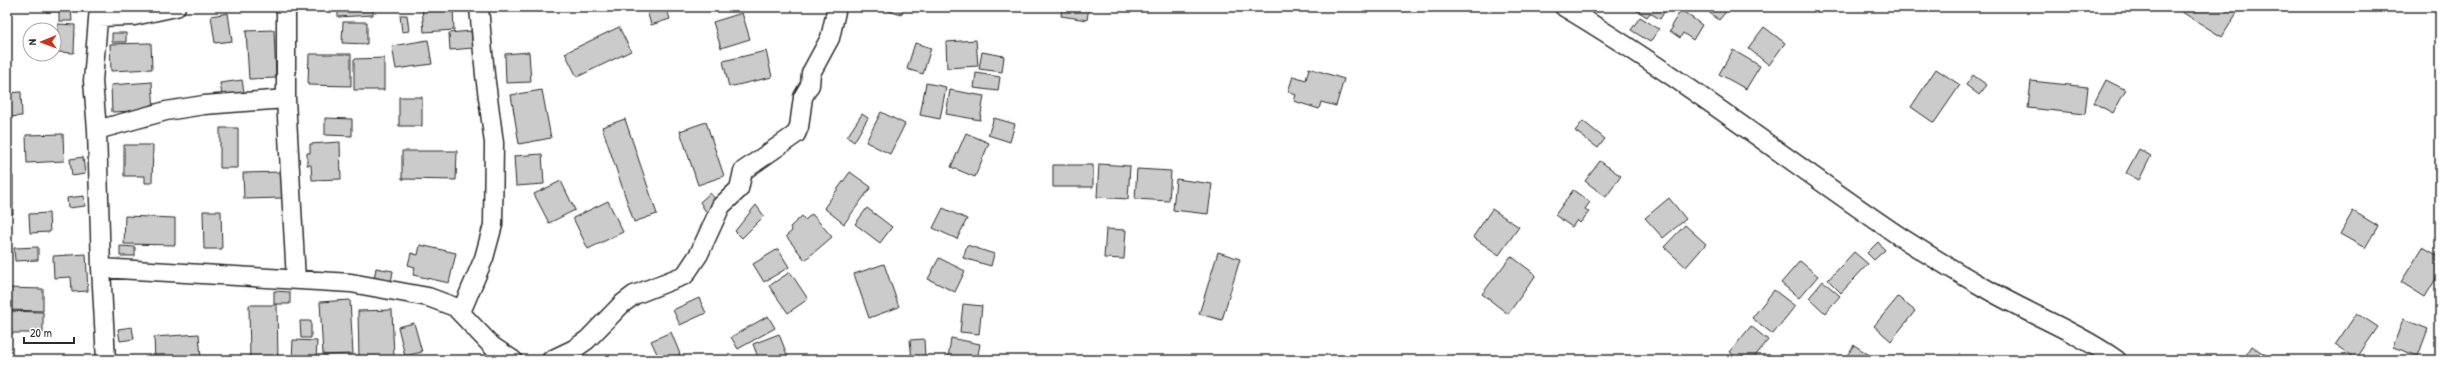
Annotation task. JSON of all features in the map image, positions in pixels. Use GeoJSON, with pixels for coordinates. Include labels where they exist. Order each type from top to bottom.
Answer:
{"type":"FeatureCollection","features":[{"type":"Feature","properties":{"kind":"street"},"geometry":{"type":"LineString","coordinates":[[106,360],[100,268],[97,130],[92,81],[99,12],[134,16],[176,7]]}},
{"type":"Feature","properties":{"kind":"street"},"geometry":{"type":"LineString","coordinates":[[286,7],[286,99],[296,280]]}},
{"type":"Feature","properties":{"kind":"street"},"geometry":{"type":"LineString","coordinates":[[461,312],[484,258],[493,225],[494,143],[484,75],[479,7]]}},
{"type":"Feature","properties":{"kind":"street"},"geometry":{"type":"LineString","coordinates":[[551,360],[574,349],[587,340],[622,304],[634,295],[677,280],[691,269],[721,206],[739,189],[743,171],[796,134],[799,127],[803,97],[810,85],[811,73],[830,38],[837,7]]}},
{"type":"Feature","properties":{"kind":"street"},"geometry":{"type":"LineString","coordinates":[[1564,7],[1600,28],[1766,140],[1903,238],[1990,291],[2092,342],[2117,360]]}},
{"type":"Feature","properties":{"kind":"street"},"geometry":{"type":"LineString","coordinates":[[97,130],[166,112],[204,105],[286,99]]}},
{"type":"Feature","properties":{"kind":"street"},"geometry":{"type":"LineString","coordinates":[[100,268],[351,283],[428,297],[455,307],[492,346],[513,360]]}},
{"type":"Feature","properties":{"kind":"building"},"geometry":{"type":"Polygon","coordinates":[[[46,7],[71,7],[72,21],[59,21],[59,11],[46,12],[46,7]]]}},
{"type":"Feature","properties":{"kind":"building"},"geometry":{"type":"Polygon","coordinates":[[[338,7],[373,7],[373,15],[338,17],[338,7]]]}},
{"type":"Feature","properties":{"kind":"building"},"geometry":{"type":"Polygon","coordinates":[[[422,7],[453,7],[454,30],[424,32],[422,7]]]}},
{"type":"Feature","properties":{"kind":"building"},"geometry":{"type":"Polygon","coordinates":[[[646,7],[666,7],[670,19],[651,25],[646,7]]]}},
{"type":"Feature","properties":{"kind":"building"},"geometry":{"type":"Polygon","coordinates":[[[877,7],[904,7],[901,15],[877,7]]]}},
{"type":"Feature","properties":{"kind":"building"},"geometry":{"type":"Polygon","coordinates":[[[1062,7],[1089,7],[1087,20],[1061,16],[1062,7]]]}},
{"type":"Feature","properties":{"kind":"building"},"geometry":{"type":"Polygon","coordinates":[[[1639,7],[1667,7],[1660,19],[1650,13],[1647,17],[1636,10],[1639,7]]]}},
{"type":"Feature","properties":{"kind":"building"},"geometry":{"type":"Polygon","coordinates":[[[1702,7],[1730,7],[1719,20],[1702,7]]]}},
{"type":"Feature","properties":{"kind":"building"},"geometry":{"type":"Polygon","coordinates":[[[2174,7],[2231,7],[2238,11],[2222,37],[2174,7]]]}},
{"type":"Feature","properties":{"kind":"building"},"geometry":{"type":"Polygon","coordinates":[[[1681,10],[1702,25],[1693,40],[1683,33],[1680,38],[1670,31],[1673,27],[1671,26],[1681,10]]]}},
{"type":"Feature","properties":{"kind":"building"},"geometry":{"type":"Polygon","coordinates":[[[228,13],[232,41],[215,43],[211,16],[228,13]]]}},
{"type":"Feature","properties":{"kind":"building"},"geometry":{"type":"Polygon","coordinates":[[[742,13],[750,39],[721,48],[713,22],[742,13]]]}},
{"type":"Feature","properties":{"kind":"building"},"geometry":{"type":"Polygon","coordinates":[[[400,15],[407,15],[409,31],[402,32],[400,15]]]}},
{"type":"Feature","properties":{"kind":"building"},"geometry":{"type":"Polygon","coordinates":[[[1640,17],[1659,29],[1650,42],[1631,30],[1640,17]]]}},
{"type":"Feature","properties":{"kind":"building"},"geometry":{"type":"Polygon","coordinates":[[[343,22],[367,22],[367,44],[342,43],[343,22]]]}},
{"type":"Feature","properties":{"kind":"building"},"geometry":{"type":"Polygon","coordinates":[[[62,24],[75,25],[74,53],[62,52],[62,24]]]}},
{"type":"Feature","properties":{"kind":"building"},"geometry":{"type":"Polygon","coordinates":[[[619,27],[631,51],[577,77],[565,53],[619,27]]]}},
{"type":"Feature","properties":{"kind":"building"},"geometry":{"type":"Polygon","coordinates":[[[1764,27],[1785,43],[1769,65],[1748,48],[1764,27]]]}},
{"type":"Feature","properties":{"kind":"building"},"geometry":{"type":"Polygon","coordinates":[[[274,30],[276,78],[249,79],[246,31],[274,30]]]}},
{"type":"Feature","properties":{"kind":"building"},"geometry":{"type":"Polygon","coordinates":[[[471,31],[473,48],[450,50],[449,33],[471,31]]]}},
{"type":"Feature","properties":{"kind":"building"},"geometry":{"type":"Polygon","coordinates":[[[112,33],[126,33],[126,42],[112,42],[112,33]]]}},
{"type":"Feature","properties":{"kind":"building"},"geometry":{"type":"Polygon","coordinates":[[[428,40],[432,64],[396,69],[392,46],[428,40]]]}},
{"type":"Feature","properties":{"kind":"building"},"geometry":{"type":"Polygon","coordinates":[[[976,40],[978,66],[947,68],[946,42],[976,40]]]}},
{"type":"Feature","properties":{"kind":"building"},"geometry":{"type":"Polygon","coordinates":[[[151,43],[152,69],[111,71],[110,44],[151,43]]]}},
{"type":"Feature","properties":{"kind":"building"},"geometry":{"type":"Polygon","coordinates":[[[915,43],[931,48],[923,74],[907,69],[915,43]]]}},
{"type":"Feature","properties":{"kind":"building"},"geometry":{"type":"Polygon","coordinates":[[[1733,50],[1760,66],[1746,89],[1719,74],[1733,50]]]}},
{"type":"Feature","properties":{"kind":"building"},"geometry":{"type":"Polygon","coordinates":[[[766,51],[772,77],[729,87],[723,61],[766,51]]]}},
{"type":"Feature","properties":{"kind":"building"},"geometry":{"type":"Polygon","coordinates":[[[529,52],[531,82],[506,83],[505,54],[529,52]]]}},
{"type":"Feature","properties":{"kind":"building"},"geometry":{"type":"Polygon","coordinates":[[[982,52],[1004,56],[1002,72],[979,69],[982,52]]]}},
{"type":"Feature","properties":{"kind":"building"},"geometry":{"type":"Polygon","coordinates":[[[309,54],[351,54],[351,86],[308,85],[309,54]]]}},
{"type":"Feature","properties":{"kind":"building"},"geometry":{"type":"Polygon","coordinates":[[[384,58],[384,90],[354,90],[354,59],[384,58]]]}},
{"type":"Feature","properties":{"kind":"building"},"geometry":{"type":"Polygon","coordinates":[[[1309,68],[1344,79],[1336,106],[1321,102],[1319,109],[1294,101],[1296,95],[1288,92],[1293,76],[1306,80],[1309,68]]]}},
{"type":"Feature","properties":{"kind":"building"},"geometry":{"type":"Polygon","coordinates":[[[1936,69],[1960,85],[1934,123],[1911,107],[1936,69]]]}},
{"type":"Feature","properties":{"kind":"building"},"geometry":{"type":"Polygon","coordinates":[[[976,73],[1000,77],[998,91],[974,88],[976,73]]]}},
{"type":"Feature","properties":{"kind":"building"},"geometry":{"type":"Polygon","coordinates":[[[1973,75],[1987,85],[1979,95],[1966,85],[1973,75]]]}},
{"type":"Feature","properties":{"kind":"building"},"geometry":{"type":"Polygon","coordinates":[[[242,80],[244,92],[222,95],[220,83],[242,80]]]}},
{"type":"Feature","properties":{"kind":"building"},"geometry":{"type":"Polygon","coordinates":[[[2106,80],[2126,90],[2113,113],[2094,103],[2106,80]]]}},
{"type":"Feature","properties":{"kind":"building"},"geometry":{"type":"Polygon","coordinates":[[[2031,81],[2088,87],[2085,114],[2028,108],[2031,81]]]}},
{"type":"Feature","properties":{"kind":"building"},"geometry":{"type":"Polygon","coordinates":[[[152,82],[154,110],[112,112],[111,85],[152,82]]]}},
{"type":"Feature","properties":{"kind":"building"},"geometry":{"type":"Polygon","coordinates":[[[926,83],[946,87],[940,119],[920,115],[926,83]]]}},
{"type":"Feature","properties":{"kind":"building"},"geometry":{"type":"Polygon","coordinates":[[[542,90],[551,138],[519,144],[511,95],[542,90]]]}},
{"type":"Feature","properties":{"kind":"building"},"geometry":{"type":"Polygon","coordinates":[[[950,90],[984,96],[980,120],[946,114],[950,90]]]}},
{"type":"Feature","properties":{"kind":"building"},"geometry":{"type":"Polygon","coordinates":[[[21,92],[22,116],[7,117],[7,93],[21,92]]]}},
{"type":"Feature","properties":{"kind":"building"},"geometry":{"type":"Polygon","coordinates":[[[399,97],[422,97],[422,126],[399,126],[399,97]]]}},
{"type":"Feature","properties":{"kind":"building"},"geometry":{"type":"Polygon","coordinates":[[[881,112],[905,124],[890,154],[866,142],[881,112]]]}},
{"type":"Feature","properties":{"kind":"building"},"geometry":{"type":"Polygon","coordinates":[[[862,114],[868,118],[854,142],[847,137],[862,114]]]}},
{"type":"Feature","properties":{"kind":"building"},"geometry":{"type":"Polygon","coordinates":[[[325,118],[352,119],[352,136],[325,135],[325,118]]]}},
{"type":"Feature","properties":{"kind":"building"},"geometry":{"type":"Polygon","coordinates":[[[994,118],[1015,124],[1010,142],[988,135],[994,118]]]}},
{"type":"Feature","properties":{"kind":"building"},"geometry":{"type":"Polygon","coordinates":[[[625,119],[657,214],[634,222],[602,127],[625,119]]]}},
{"type":"Feature","properties":{"kind":"building"},"geometry":{"type":"Polygon","coordinates":[[[1583,121],[1605,139],[1598,148],[1575,131],[1583,121]]]}},
{"type":"Feature","properties":{"kind":"building"},"geometry":{"type":"Polygon","coordinates":[[[706,122],[724,176],[698,185],[680,131],[706,122]]]}},
{"type":"Feature","properties":{"kind":"building"},"geometry":{"type":"Polygon","coordinates":[[[220,128],[238,128],[238,168],[220,168],[220,128]]]}},
{"type":"Feature","properties":{"kind":"building"},"geometry":{"type":"Polygon","coordinates":[[[966,133],[989,143],[975,177],[951,167],[966,133]]]}},
{"type":"Feature","properties":{"kind":"building"},"geometry":{"type":"Polygon","coordinates":[[[63,134],[64,161],[27,163],[26,135],[63,134]]]}},
{"type":"Feature","properties":{"kind":"building"},"geometry":{"type":"Polygon","coordinates":[[[340,142],[341,179],[312,180],[311,165],[307,165],[307,153],[310,153],[310,144],[340,142]]]}},
{"type":"Feature","properties":{"kind":"building"},"geometry":{"type":"Polygon","coordinates":[[[124,145],[153,145],[152,183],[145,183],[145,176],[124,176],[124,145]]]}},
{"type":"Feature","properties":{"kind":"building"},"geometry":{"type":"Polygon","coordinates":[[[2139,149],[2151,156],[2139,180],[2126,173],[2139,149]]]}},
{"type":"Feature","properties":{"kind":"building"},"geometry":{"type":"Polygon","coordinates":[[[402,151],[457,151],[456,180],[402,179],[402,151]]]}},
{"type":"Feature","properties":{"kind":"building"},"geometry":{"type":"Polygon","coordinates":[[[542,154],[544,184],[516,186],[514,156],[542,154]]]}},
{"type":"Feature","properties":{"kind":"building"},"geometry":{"type":"Polygon","coordinates":[[[83,157],[85,174],[72,176],[70,159],[83,157]]]}},
{"type":"Feature","properties":{"kind":"building"},"geometry":{"type":"Polygon","coordinates":[[[1600,161],[1621,176],[1606,197],[1585,181],[1600,161]]]}},
{"type":"Feature","properties":{"kind":"building"},"geometry":{"type":"Polygon","coordinates":[[[1099,164],[1130,166],[1128,199],[1097,197],[1099,164]]]}},
{"type":"Feature","properties":{"kind":"building"},"geometry":{"type":"Polygon","coordinates":[[[1053,165],[1093,165],[1093,187],[1053,187],[1053,165]]]}},
{"type":"Feature","properties":{"kind":"building"},"geometry":{"type":"Polygon","coordinates":[[[1137,169],[1171,171],[1169,201],[1135,199],[1137,169]]]}},
{"type":"Feature","properties":{"kind":"building"},"geometry":{"type":"Polygon","coordinates":[[[282,172],[282,198],[244,199],[243,173],[282,172]]]}},
{"type":"Feature","properties":{"kind":"building"},"geometry":{"type":"Polygon","coordinates":[[[850,172],[871,187],[844,224],[824,208],[850,172]]]}},
{"type":"Feature","properties":{"kind":"building"},"geometry":{"type":"Polygon","coordinates":[[[7,176],[13,176],[13,214],[7,214],[7,176]]]}},
{"type":"Feature","properties":{"kind":"building"},"geometry":{"type":"Polygon","coordinates":[[[1176,179],[1212,184],[1208,214],[1173,210],[1176,179]]]}},
{"type":"Feature","properties":{"kind":"building"},"geometry":{"type":"Polygon","coordinates":[[[561,181],[575,210],[549,223],[534,194],[561,181]]]}},
{"type":"Feature","properties":{"kind":"building"},"geometry":{"type":"Polygon","coordinates":[[[1573,190],[1590,202],[1585,209],[1589,212],[1580,223],[1577,220],[1572,227],[1555,215],[1573,190]]]}},
{"type":"Feature","properties":{"kind":"building"},"geometry":{"type":"Polygon","coordinates":[[[710,193],[717,201],[706,212],[700,202],[710,193]]]}},
{"type":"Feature","properties":{"kind":"building"},"geometry":{"type":"Polygon","coordinates":[[[84,196],[85,206],[68,208],[67,198],[84,196]]]}},
{"type":"Feature","properties":{"kind":"building"},"geometry":{"type":"Polygon","coordinates":[[[1669,198],[1686,219],[1663,238],[1645,218],[1669,198]]]}},
{"type":"Feature","properties":{"kind":"building"},"geometry":{"type":"Polygon","coordinates":[[[608,201],[623,232],[588,249],[573,218],[608,201]]]}},
{"type":"Feature","properties":{"kind":"building"},"geometry":{"type":"Polygon","coordinates":[[[756,205],[764,216],[742,238],[735,231],[756,205]]]}},
{"type":"Feature","properties":{"kind":"building"},"geometry":{"type":"Polygon","coordinates":[[[867,208],[892,227],[880,243],[855,224],[867,208]]]}},
{"type":"Feature","properties":{"kind":"building"},"geometry":{"type":"Polygon","coordinates":[[[943,208],[967,219],[957,239],[933,228],[943,208]]]}},
{"type":"Feature","properties":{"kind":"building"},"geometry":{"type":"Polygon","coordinates":[[[1492,209],[1519,227],[1499,255],[1473,237],[1492,209]]]}},
{"type":"Feature","properties":{"kind":"building"},"geometry":{"type":"Polygon","coordinates":[[[203,211],[221,211],[222,249],[204,249],[203,211]]]}},
{"type":"Feature","properties":{"kind":"building"},"geometry":{"type":"Polygon","coordinates":[[[2353,211],[2378,226],[2365,248],[2340,234],[2353,211]]]}},
{"type":"Feature","properties":{"kind":"building"},"geometry":{"type":"Polygon","coordinates":[[[49,213],[50,232],[30,233],[29,214],[49,213]]]}},
{"type":"Feature","properties":{"kind":"building"},"geometry":{"type":"Polygon","coordinates":[[[812,214],[832,237],[805,260],[786,236],[792,231],[790,227],[802,216],[805,220],[812,214]]]}},
{"type":"Feature","properties":{"kind":"building"},"geometry":{"type":"Polygon","coordinates":[[[125,216],[175,218],[175,245],[124,244],[125,216]]]}},
{"type":"Feature","properties":{"kind":"building"},"geometry":{"type":"Polygon","coordinates":[[[1685,225],[1706,244],[1686,267],[1664,247],[1685,225]]]}},
{"type":"Feature","properties":{"kind":"building"},"geometry":{"type":"Polygon","coordinates":[[[1106,229],[1126,230],[1124,259],[1104,258],[1106,229]]]}},
{"type":"Feature","properties":{"kind":"building"},"geometry":{"type":"Polygon","coordinates":[[[1878,242],[1885,250],[1874,260],[1867,253],[1878,242]]]}},
{"type":"Feature","properties":{"kind":"building"},"geometry":{"type":"Polygon","coordinates":[[[420,245],[456,253],[449,283],[413,275],[415,267],[408,265],[411,253],[418,255],[420,245]]]}},
{"type":"Feature","properties":{"kind":"building"},"geometry":{"type":"Polygon","coordinates":[[[967,245],[994,254],[991,266],[963,258],[967,245]]]}},
{"type":"Feature","properties":{"kind":"building"},"geometry":{"type":"Polygon","coordinates":[[[120,246],[135,247],[135,256],[120,256],[120,246]]]}},
{"type":"Feature","properties":{"kind":"building"},"geometry":{"type":"Polygon","coordinates":[[[38,247],[38,260],[15,261],[14,248],[38,247]]]}},
{"type":"Feature","properties":{"kind":"building"},"geometry":{"type":"Polygon","coordinates":[[[2423,247],[2440,257],[2440,272],[2425,297],[2401,282],[2423,247]]]}},
{"type":"Feature","properties":{"kind":"building"},"geometry":{"type":"Polygon","coordinates":[[[778,249],[789,267],[764,282],[753,264],[778,249]]]}},
{"type":"Feature","properties":{"kind":"building"},"geometry":{"type":"Polygon","coordinates":[[[1218,252],[1240,259],[1222,320],[1199,314],[1218,252]]]}},
{"type":"Feature","properties":{"kind":"building"},"geometry":{"type":"Polygon","coordinates":[[[1854,252],[1868,264],[1841,293],[1828,280],[1854,252]]]}},
{"type":"Feature","properties":{"kind":"building"},"geometry":{"type":"Polygon","coordinates":[[[86,254],[88,291],[72,292],[71,277],[54,278],[53,256],[86,254]]]}},
{"type":"Feature","properties":{"kind":"building"},"geometry":{"type":"Polygon","coordinates":[[[1511,256],[1536,275],[1508,314],[1482,294],[1511,256]]]}},
{"type":"Feature","properties":{"kind":"building"},"geometry":{"type":"Polygon","coordinates":[[[939,258],[965,271],[955,292],[928,279],[939,258]]]}},
{"type":"Feature","properties":{"kind":"building"},"geometry":{"type":"Polygon","coordinates":[[[1800,261],[1818,276],[1799,298],[1781,283],[1800,261]]]}},
{"type":"Feature","properties":{"kind":"building"},"geometry":{"type":"Polygon","coordinates":[[[884,264],[899,307],[869,318],[854,274],[884,264]]]}},
{"type":"Feature","properties":{"kind":"building"},"geometry":{"type":"Polygon","coordinates":[[[376,268],[393,271],[391,283],[374,280],[376,268]]]}},
{"type":"Feature","properties":{"kind":"building"},"geometry":{"type":"Polygon","coordinates":[[[790,272],[808,299],[788,313],[769,286],[790,272]]]}},
{"type":"Feature","properties":{"kind":"building"},"geometry":{"type":"Polygon","coordinates":[[[1823,281],[1840,296],[1825,313],[1809,298],[1823,281]]]}},
{"type":"Feature","properties":{"kind":"building"},"geometry":{"type":"Polygon","coordinates":[[[7,288],[43,289],[43,311],[7,310],[7,288]]]}},
{"type":"Feature","properties":{"kind":"building"},"geometry":{"type":"Polygon","coordinates":[[[1774,290],[1795,306],[1773,334],[1752,318],[1774,290]]]}},
{"type":"Feature","properties":{"kind":"building"},"geometry":{"type":"Polygon","coordinates":[[[274,291],[290,292],[290,304],[274,304],[274,291]]]}},
{"type":"Feature","properties":{"kind":"building"},"geometry":{"type":"Polygon","coordinates":[[[1898,297],[1915,311],[1891,341],[1874,326],[1898,297]]]}},
{"type":"Feature","properties":{"kind":"building"},"geometry":{"type":"Polygon","coordinates":[[[699,298],[706,313],[680,325],[673,310],[699,298]]]}},
{"type":"Feature","properties":{"kind":"building"},"geometry":{"type":"Polygon","coordinates":[[[350,300],[353,354],[323,355],[320,302],[350,300]]]}},
{"type":"Feature","properties":{"kind":"building"},"geometry":{"type":"Polygon","coordinates":[[[963,304],[982,306],[979,334],[960,332],[963,304]]]}},
{"type":"Feature","properties":{"kind":"building"},"geometry":{"type":"Polygon","coordinates":[[[249,305],[277,305],[278,360],[250,360],[249,305]]]}},
{"type":"Feature","properties":{"kind":"building"},"geometry":{"type":"Polygon","coordinates":[[[392,310],[394,357],[359,359],[358,311],[392,310]]]}},
{"type":"Feature","properties":{"kind":"building"},"geometry":{"type":"Polygon","coordinates":[[[7,311],[43,312],[43,333],[7,333],[7,311]]]}},
{"type":"Feature","properties":{"kind":"building"},"geometry":{"type":"Polygon","coordinates":[[[2357,313],[2378,327],[2356,359],[2335,345],[2357,313]]]}},
{"type":"Feature","properties":{"kind":"building"},"geometry":{"type":"Polygon","coordinates":[[[768,316],[775,328],[738,349],[731,337],[768,316]]]}},
{"type":"Feature","properties":{"kind":"building"},"geometry":{"type":"Polygon","coordinates":[[[2403,319],[2428,329],[2418,356],[2393,347],[2403,319]]]}},
{"type":"Feature","properties":{"kind":"building"},"geometry":{"type":"Polygon","coordinates":[[[300,321],[311,321],[311,338],[301,338],[300,321]]]}},
{"type":"Feature","properties":{"kind":"building"},"geometry":{"type":"Polygon","coordinates":[[[414,323],[422,352],[405,356],[398,327],[414,323]]]}},
{"type":"Feature","properties":{"kind":"building"},"geometry":{"type":"Polygon","coordinates":[[[1751,326],[1768,340],[1752,360],[1739,360],[1730,352],[1751,326]]]}},
{"type":"Feature","properties":{"kind":"building"},"geometry":{"type":"Polygon","coordinates":[[[132,327],[134,339],[120,341],[118,329],[132,327]]]}},
{"type":"Feature","properties":{"kind":"building"},"geometry":{"type":"Polygon","coordinates":[[[671,332],[680,354],[666,360],[660,360],[651,341],[671,332]]]}},
{"type":"Feature","properties":{"kind":"building"},"geometry":{"type":"Polygon","coordinates":[[[199,334],[201,359],[155,360],[154,337],[199,334]]]}},
{"type":"Feature","properties":{"kind":"building"},"geometry":{"type":"Polygon","coordinates":[[[779,334],[789,360],[759,360],[753,344],[779,334]]]}},
{"type":"Feature","properties":{"kind":"building"},"geometry":{"type":"Polygon","coordinates":[[[951,338],[980,344],[977,360],[948,358],[951,338]]]}},
{"type":"Feature","properties":{"kind":"building"},"geometry":{"type":"Polygon","coordinates":[[[924,339],[925,358],[912,360],[910,340],[924,339]]]}},
{"type":"Feature","properties":{"kind":"building"},"geometry":{"type":"Polygon","coordinates":[[[293,340],[317,341],[316,360],[292,360],[293,340]]]}},
{"type":"Feature","properties":{"kind":"building"},"geometry":{"type":"Polygon","coordinates":[[[1854,345],[1874,358],[1873,360],[1850,360],[1846,357],[1854,345]]]}},
{"type":"Feature","properties":{"kind":"building"},"geometry":{"type":"Polygon","coordinates":[[[2252,346],[2273,360],[2243,360],[2252,346]]]}},
{"type":"Feature","properties":{"kind":"building"},"geometry":{"type":"Polygon","coordinates":[[[588,355],[591,360],[579,360],[588,355]]]}}]}
